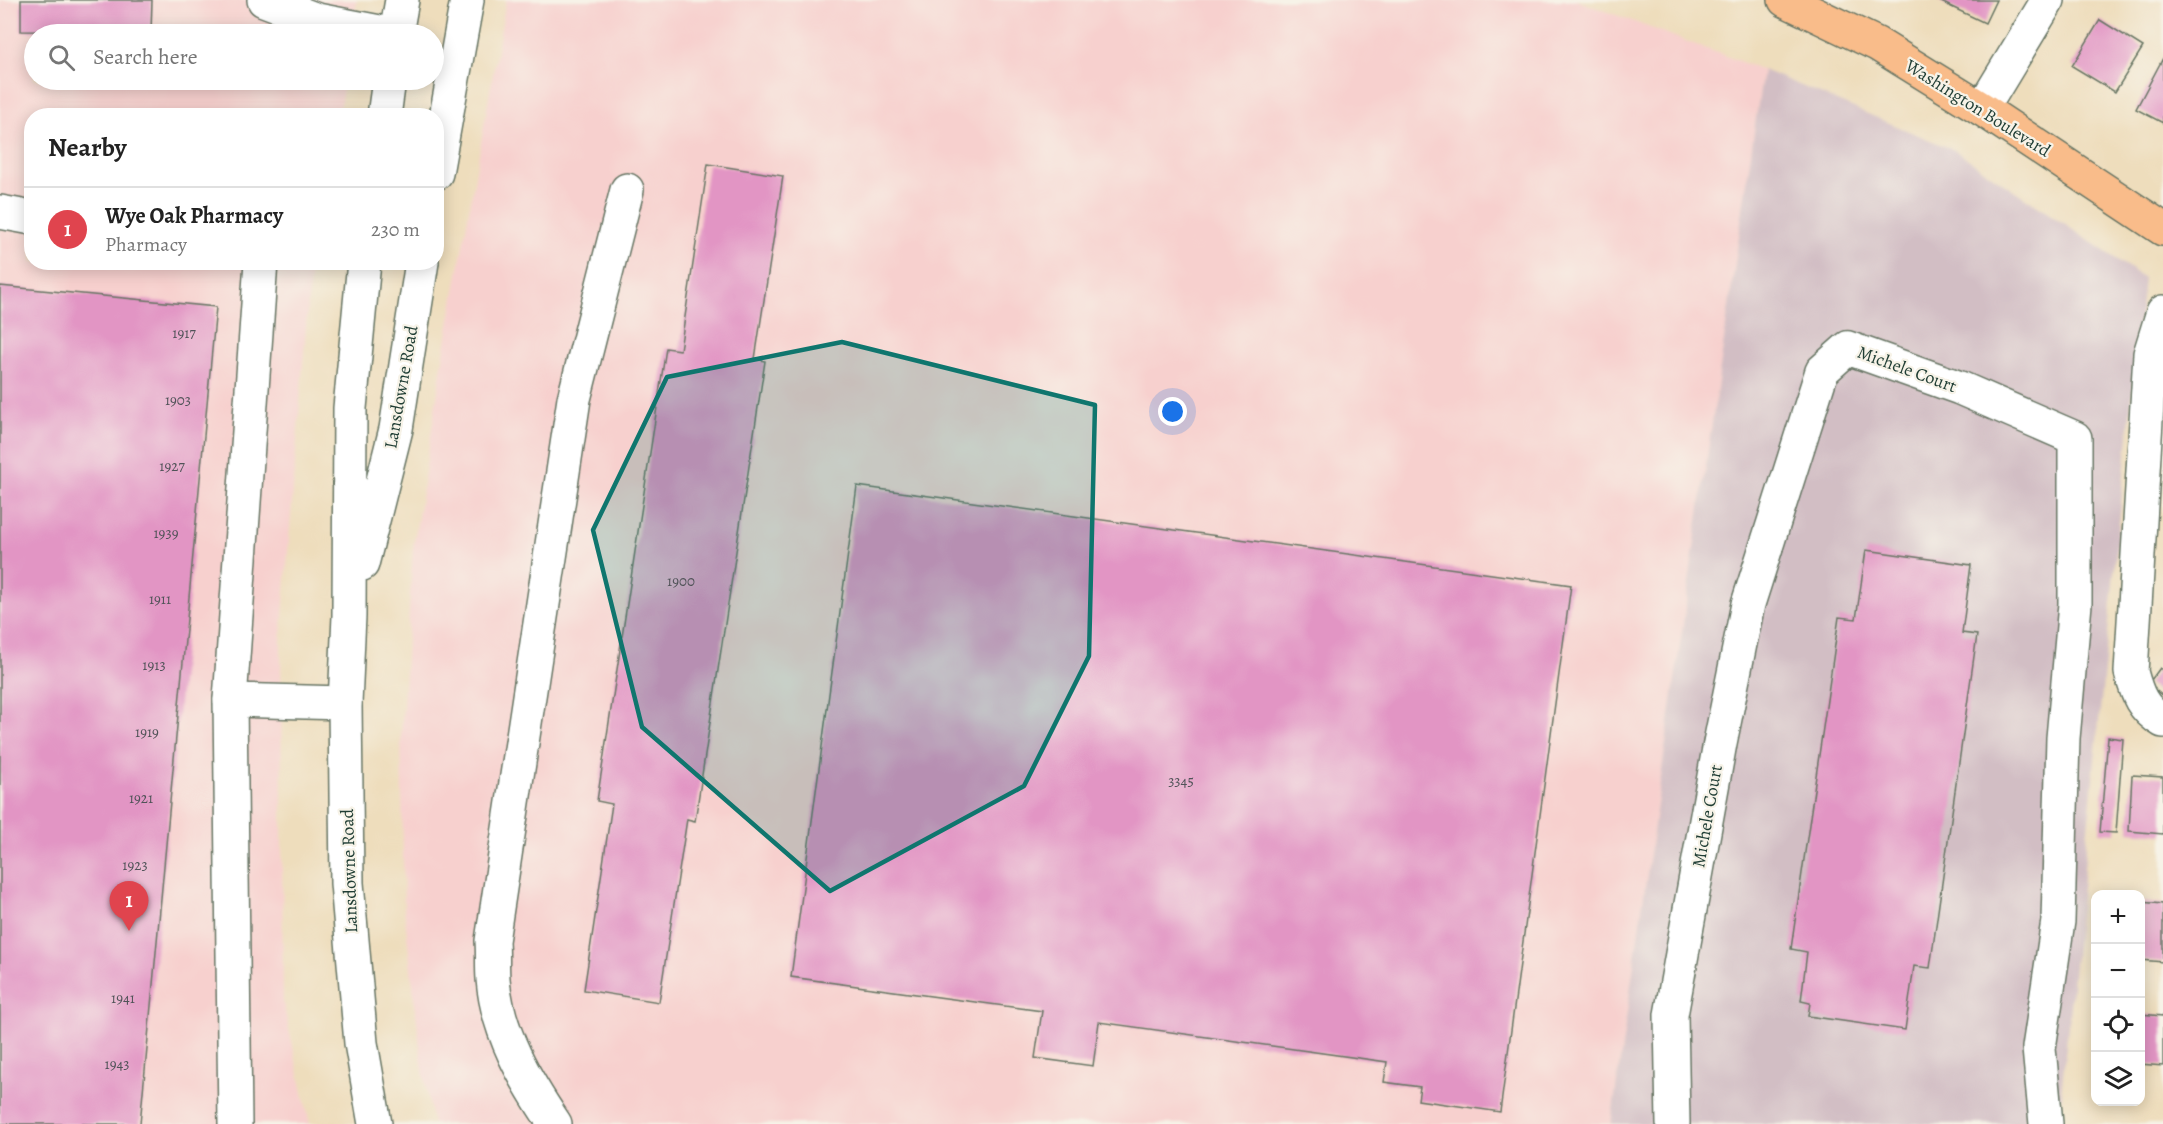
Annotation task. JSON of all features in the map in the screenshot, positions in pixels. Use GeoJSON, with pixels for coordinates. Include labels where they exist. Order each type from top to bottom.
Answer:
{"type":"FeatureCollection","features":[{"type":"Feature","properties":{"kind":"main road","name":"Washington Boulevard"},"geometry":{"type":"LineString","coordinates":[[1785,0],[1876,44],[1982,109],[2162,227]]}},
{"type":"Feature","properties":{"kind":"street"},"geometry":{"type":"LineString","coordinates":[[264,0],[317,20],[338,24]]}},
{"type":"Feature","properties":{"kind":"street"},"geometry":{"type":"LineString","coordinates":[[398,24],[402,0]]}},
{"type":"Feature","properties":{"kind":"street"},"geometry":{"type":"LineString","coordinates":[[445,49],[467,0]]}},
{"type":"Feature","properties":{"kind":"street"},"geometry":{"type":"LineString","coordinates":[[1982,109],[2048,0]]}},
{"type":"Feature","properties":{"kind":"street"},"geometry":{"type":"LineString","coordinates":[[385,108],[388,90]]}},
{"type":"Feature","properties":{"kind":"street"},"geometry":{"type":"LineString","coordinates":[[441,108],[442,90]]}},
{"type":"Feature","properties":{"kind":"street"},"geometry":{"type":"LineString","coordinates":[[555,1124],[520,1067],[501,1021],[493,980],[492,941],[574,399],[627,190]]}},
{"type":"Feature","properties":{"kind":"street"},"geometry":{"type":"LineString","coordinates":[[0,212],[24,216]]}},
{"type":"Feature","properties":{"kind":"street"},"geometry":{"type":"LineString","coordinates":[[234,1124],[230,700],[260,270]]}},
{"type":"Feature","properties":{"kind":"street","name":"Lansdowne Road"},"geometry":{"type":"LineString","coordinates":[[360,270],[350,408],[350,616],[345,703],[346,884],[361,1043],[375,1124]]}},
{"type":"Feature","properties":{"kind":"street","name":"Lansdowne Road"},"geometry":{"type":"LineString","coordinates":[[350,616],[396,429],[421,270]]}},
{"type":"Feature","properties":{"kind":"street"},"geometry":{"type":"LineString","coordinates":[[2163,312],[2150,354],[2131,672],[2138,697],[2153,716],[2163,721]]}},
{"type":"Feature","properties":{"kind":"street","name":"Michele Court"},"geometry":{"type":"LineString","coordinates":[[1673,1124],[1671,1015],[1720,743],[1748,604],[1822,371],[1848,348],[1960,388],[2075,438],[2075,604],[2063,738],[2058,921],[2039,1047],[2046,1124]]}},
{"type":"Feature","properties":{"kind":"street"},"geometry":{"type":"LineString","coordinates":[[230,700],[345,703]]}},
{"type":"Feature","properties":{"kind":"highlighted area"},"geometry":{"type":"Polygon","coordinates":[[[842,342],[1095,405],[1089,656],[1024,786],[830,891],[642,727],[593,530],[667,377],[842,342]]]}},
{"type":"Feature","properties":{"kind":"shaded area"},"geometry":{"type":"Polygon","coordinates":[[[0,0],[357,0],[353,24],[24,24],[24,90],[343,90],[339,108],[24,108],[24,270],[310,270],[281,641],[283,1002],[310,1124],[0,1124],[0,0]]]}},
{"type":"Feature","properties":{"kind":"shaded area"},"geometry":{"type":"Polygon","coordinates":[[[506,0],[1576,0],[1763,70],[1611,1124],[433,1124],[422,1065],[404,908],[401,736],[413,549],[442,365],[506,0]]]}},
{"type":"Feature","properties":{"kind":"shaded area"},"geometry":{"type":"Polygon","coordinates":[[[1763,70],[1956,151],[2144,278],[2058,1124],[1611,1124],[1763,70]]]}},
{"type":"Feature","properties":{"kind":"building"},"geometry":{"type":"Polygon","coordinates":[[[21,0],[152,0],[151,24],[24,24],[24,31],[21,31],[21,0]]]}},
{"type":"Feature","properties":{"kind":"building"},"geometry":{"type":"Polygon","coordinates":[[[1937,0],[1996,0],[1985,23],[1937,0]]]}},
{"type":"Feature","properties":{"kind":"building"},"geometry":{"type":"Polygon","coordinates":[[[2100,20],[2143,47],[2115,92],[2072,66],[2100,20]]]}},
{"type":"Feature","properties":{"kind":"building"},"geometry":{"type":"Polygon","coordinates":[[[2163,58],[2163,123],[2136,109],[2163,58]]]}},
{"type":"Feature","properties":{"kind":"building"},"geometry":{"type":"Polygon","coordinates":[[[708,164],[783,176],[755,359],[765,361],[695,821],[687,819],[659,1002],[584,990],[612,804],[597,801],[666,348],[680,350],[708,164]]]}},
{"type":"Feature","properties":{"kind":"building"},"geometry":{"type":"Polygon","coordinates":[[[0,286],[216,307],[140,1124],[0,1124],[0,286]]]}},
{"type":"Feature","properties":{"kind":"building"},"geometry":{"type":"Polygon","coordinates":[[[857,486],[1571,585],[1500,1112],[1418,1100],[1420,1087],[1384,1082],[1387,1062],[1099,1022],[1093,1066],[1035,1058],[1042,1011],[791,977],[857,486]]]}},
{"type":"Feature","properties":{"kind":"building"},"geometry":{"type":"Polygon","coordinates":[[[1866,550],[1971,565],[1962,633],[1977,635],[1930,968],[1914,966],[1905,1030],[1808,1016],[1810,1003],[1801,1001],[1807,952],[1791,949],[1839,617],[1856,619],[1866,550]]]}},
{"type":"Feature","properties":{"kind":"building"},"geometry":{"type":"Polygon","coordinates":[[[2160,668],[2163,671],[2163,696],[2148,684],[2160,668]]]}},
{"type":"Feature","properties":{"kind":"building"},"geometry":{"type":"Polygon","coordinates":[[[2108,737],[2123,739],[2116,833],[2100,832],[2108,737]]]}},
{"type":"Feature","properties":{"kind":"building"},"geometry":{"type":"Polygon","coordinates":[[[2132,775],[2163,777],[2163,834],[2129,831],[2132,775]]]}},
{"type":"Feature","properties":{"kind":"building"},"geometry":{"type":"Polygon","coordinates":[[[2145,902],[2163,904],[2163,962],[2145,960],[2145,902]]]}},
{"type":"Feature","properties":{"kind":"building"},"geometry":{"type":"Polygon","coordinates":[[[2145,1014],[2163,1016],[2163,1066],[2145,1064],[2145,1014]]]}},
{"type":"Feature","properties":{"kind":"place","name":"Wye Oak Pharmacy"},"geometry":{"type":"Point","coordinates":[129,931]}}]}
